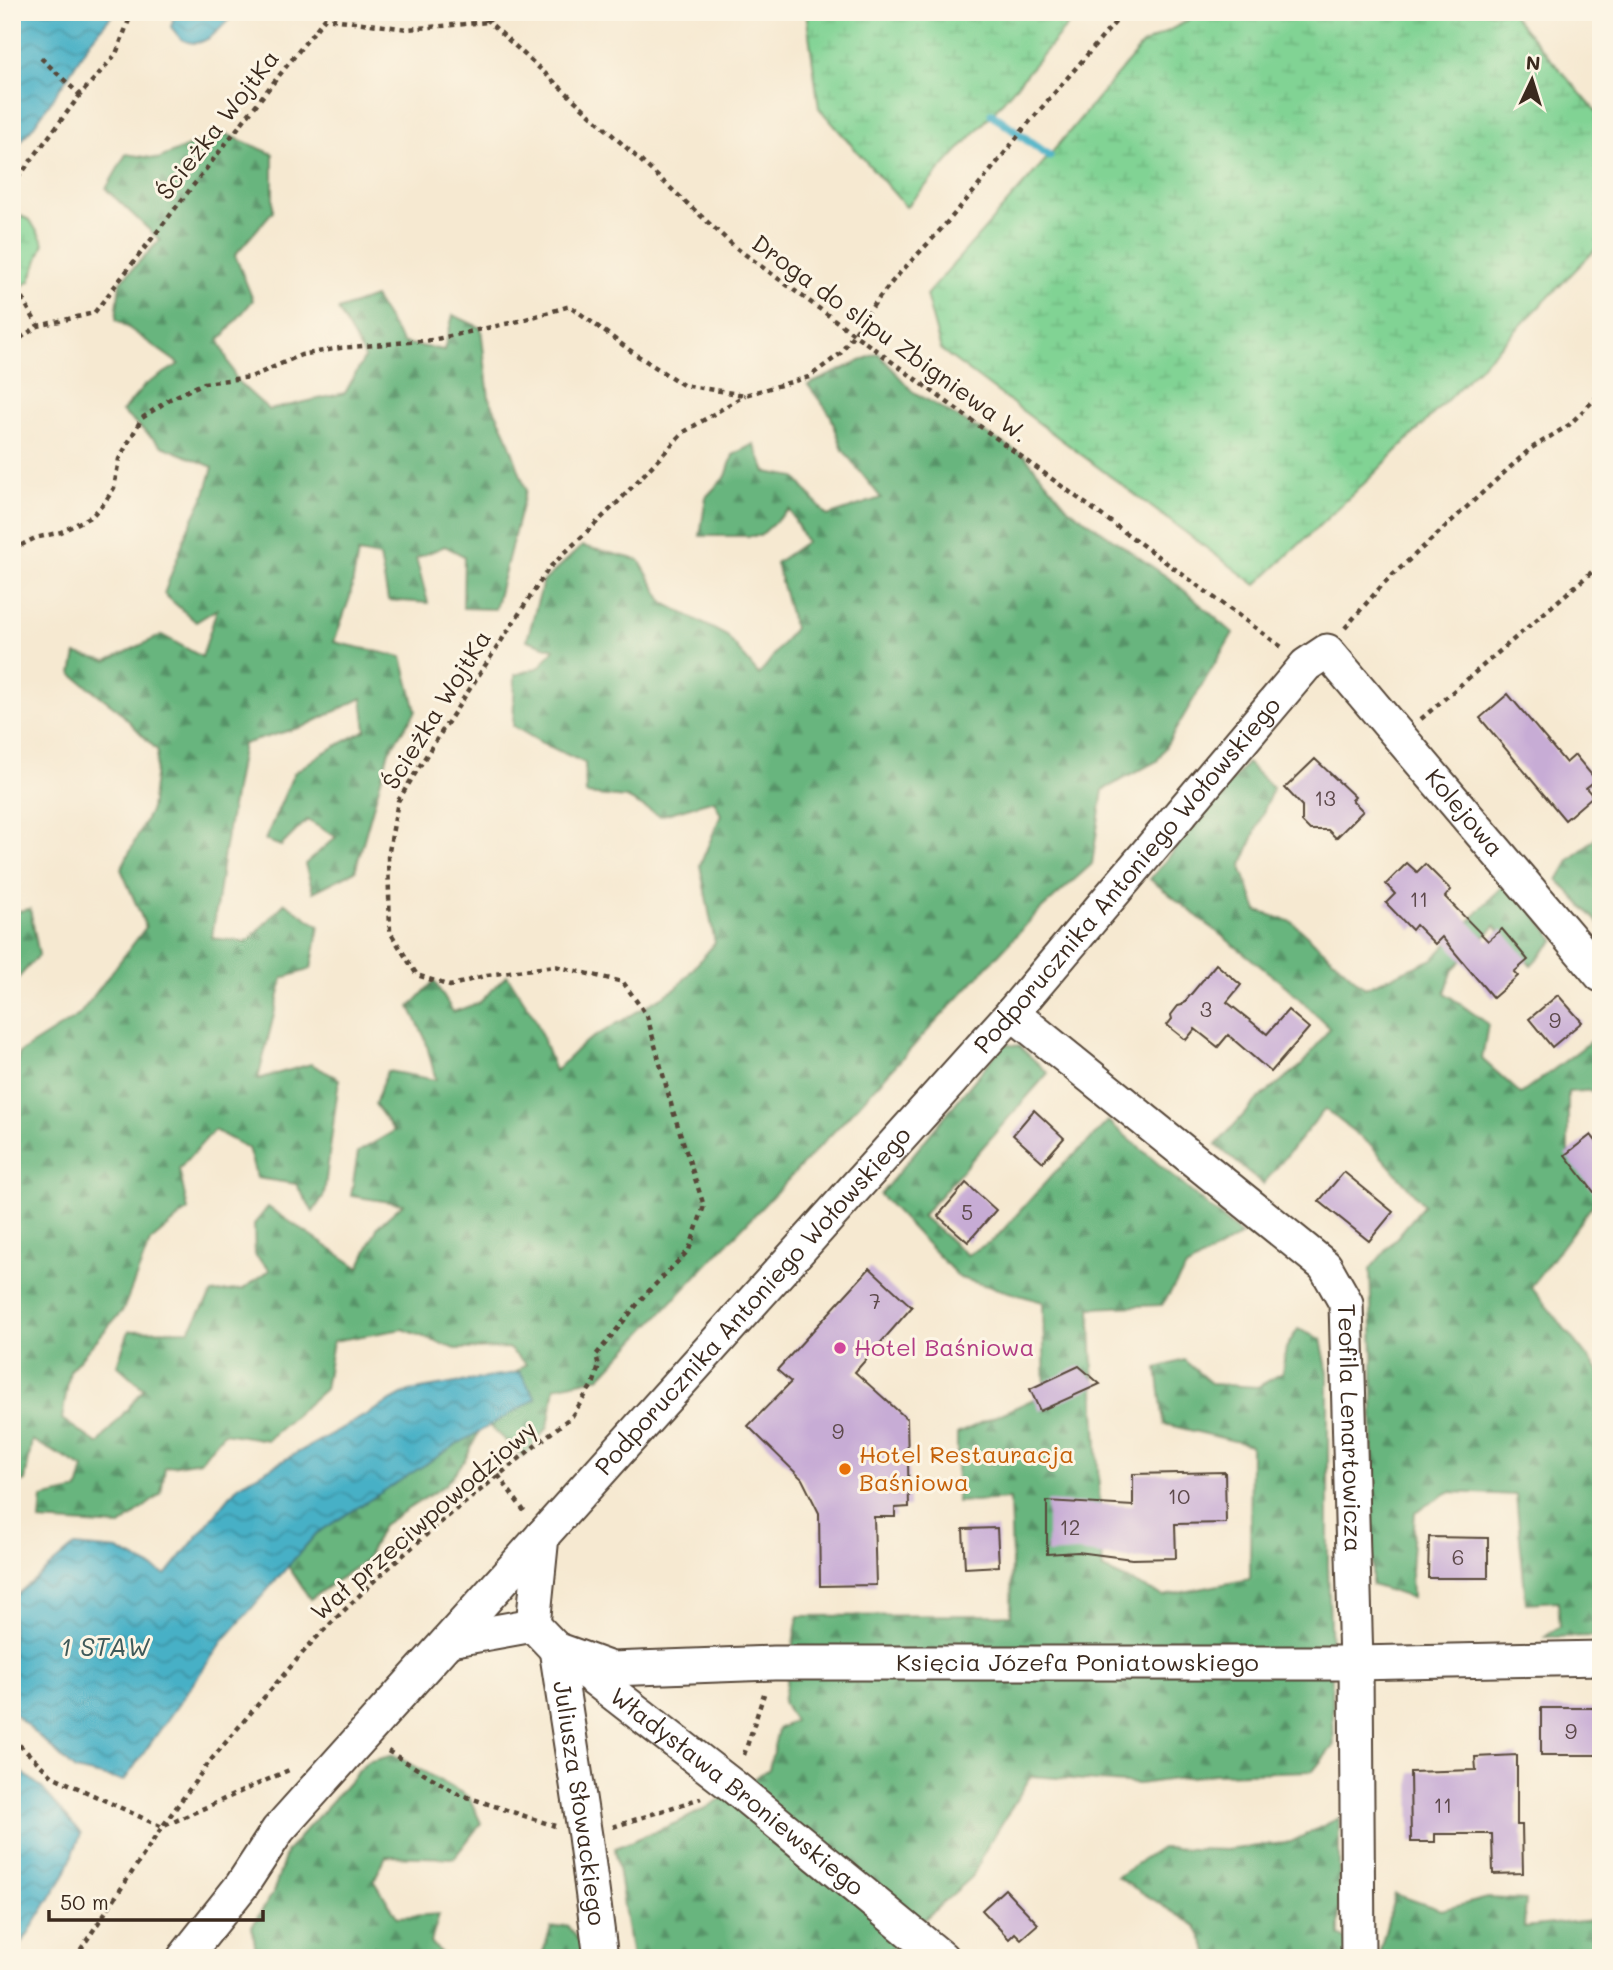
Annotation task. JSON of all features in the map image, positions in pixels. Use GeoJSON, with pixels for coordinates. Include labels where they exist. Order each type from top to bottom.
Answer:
{"type":"FeatureCollection","features":[{"type":"Feature","properties":{"kind":"street","name":"Kolejowa"},"geometry":{"type":"LineString","coordinates":[[1317,658],[1399,737],[1601,975]]}},
{"type":"Feature","properties":{"kind":"street","name":"Podporucznika Antoniego Wołowskiego"},"geometry":{"type":"LineString","coordinates":[[184,1958],[242,1885],[278,1830],[1012,1013],[1317,658]]}},
{"type":"Feature","properties":{"kind":"street","name":"Teofila Lenartowicza"},"geometry":{"type":"LineString","coordinates":[[1012,1013],[1325,1266],[1346,1303],[1356,1663],[1357,1958]]}},
{"type":"Feature","properties":{"kind":"street"},"geometry":{"type":"LineString","coordinates":[[450,1640],[533,1625],[542,1536]]}},
{"type":"Feature","properties":{"kind":"street","name":"Władysława Broniewskiego"},"geometry":{"type":"LineString","coordinates":[[533,1625],[556,1649],[734,1787],[942,1958]]}},
{"type":"Feature","properties":{"kind":"street","name":"Księcia Józefa Poniatowskiego"},"geometry":{"type":"LineString","coordinates":[[556,1649],[611,1669],[774,1663],[1356,1663],[1601,1658]]}},
{"type":"Feature","properties":{"kind":"street","name":"Juliusza Słowackiego"},"geometry":{"type":"LineString","coordinates":[[556,1649],[586,1836],[601,1958]]}},
{"type":"Feature","properties":{"kind":"path"},"geometry":{"type":"LineString","coordinates":[[12,186],[80,95],[116,54],[134,12]]}},
{"type":"Feature","properties":{"kind":"path","name":"Droga do slipu Zbigniewa W."},"geometry":{"type":"LineString","coordinates":[[478,12],[735,247],[854,334],[1317,658]]}},
{"type":"Feature","properties":{"kind":"path"},"geometry":{"type":"LineString","coordinates":[[488,22],[496,12]]}},
{"type":"Feature","properties":{"kind":"path"},"geometry":{"type":"LineString","coordinates":[[12,550],[35,538],[61,532],[92,516],[114,488],[119,459],[142,418],[170,399],[204,383],[251,377],[301,355],[340,348],[432,340],[519,321],[570,306],[635,355],[683,385],[744,396],[809,377],[840,354],[896,277],[935,236],[1124,12]]}},
{"type":"Feature","properties":{"kind":"path","name":"Ścieżka WojtKa"},"geometry":{"type":"LineString","coordinates":[[12,344],[38,326],[94,313],[326,18],[407,29],[488,22]]}},
{"type":"Feature","properties":{"kind":"path"},"geometry":{"type":"LineString","coordinates":[[41,58],[80,95]]}},
{"type":"Feature","properties":{"kind":"path"},"geometry":{"type":"LineString","coordinates":[[12,280],[38,326]]}},
{"type":"Feature","properties":{"kind":"path"},"geometry":{"type":"LineString","coordinates":[[1317,658],[1384,583],[1530,449],[1569,425],[1601,393]]}},
{"type":"Feature","properties":{"kind":"path","name":"Ścieżka WojtKa"},"geometry":{"type":"LineString","coordinates":[[572,1416],[594,1382],[598,1366],[596,1355],[645,1296],[689,1250],[704,1206],[673,1111],[648,1016],[623,982],[555,966],[488,975],[450,986],[417,975],[390,932],[388,858],[398,801],[549,568],[617,503],[684,432],[744,396]]}},
{"type":"Feature","properties":{"kind":"path"},"geometry":{"type":"LineString","coordinates":[[1399,737],[1601,564]]}},
{"type":"Feature","properties":{"kind":"path","name":"Wał przeciwpowodziowy"},"geometry":{"type":"LineString","coordinates":[[75,1958],[162,1827],[210,1761],[313,1641],[374,1581],[436,1526],[572,1416]]}},
{"type":"Feature","properties":{"kind":"path"},"geometry":{"type":"LineString","coordinates":[[498,1475],[542,1536]]}},
{"type":"Feature","properties":{"kind":"path"},"geometry":{"type":"LineString","coordinates":[[12,1738],[52,1776],[162,1827],[301,1765]]}},
{"type":"Feature","properties":{"kind":"green space"},"geometry":{"type":"Polygon","coordinates":[[[806,12],[1079,12],[992,114],[906,207],[819,108],[806,12]]]}},
{"type":"Feature","properties":{"kind":"green space"},"geometry":{"type":"Polygon","coordinates":[[[1196,12],[1510,12],[1601,117],[1601,244],[1372,476],[1256,585],[941,350],[926,295],[1049,156],[1142,45],[1187,21],[1196,12]]]}},
{"type":"Feature","properties":{"kind":"green space"},"geometry":{"type":"Polygon","coordinates":[[[221,132],[273,154],[273,211],[235,255],[253,300],[219,341],[237,381],[269,410],[345,393],[365,357],[338,310],[374,297],[403,343],[444,350],[453,315],[481,328],[489,398],[505,431],[526,490],[495,609],[463,608],[464,556],[445,546],[416,558],[428,603],[388,600],[380,557],[358,553],[350,597],[334,642],[402,657],[416,711],[389,751],[355,871],[313,892],[305,864],[336,837],[307,820],[281,846],[265,840],[294,773],[321,754],[366,730],[362,698],[305,726],[243,744],[212,938],[247,942],[285,903],[319,926],[311,969],[283,978],[258,1079],[311,1064],[339,1079],[324,1195],[313,1212],[296,1184],[257,1178],[248,1148],[214,1130],[179,1169],[188,1210],[150,1242],[123,1310],[70,1370],[62,1419],[98,1444],[144,1389],[117,1365],[129,1331],[189,1330],[212,1293],[243,1289],[270,1270],[255,1255],[254,1224],[268,1207],[359,1268],[378,1226],[403,1204],[351,1196],[358,1152],[394,1131],[375,1104],[387,1071],[436,1080],[425,1038],[410,1007],[434,981],[453,1012],[479,1003],[507,975],[535,1018],[555,1071],[584,1043],[677,988],[715,943],[700,865],[721,815],[714,800],[660,816],[627,798],[586,794],[585,763],[513,726],[515,675],[540,667],[554,649],[527,640],[543,582],[582,546],[639,560],[664,603],[727,636],[759,675],[794,628],[776,563],[806,542],[789,509],[760,536],[700,536],[706,497],[726,476],[733,455],[754,444],[766,472],[795,477],[827,516],[881,498],[843,450],[830,414],[808,385],[878,353],[912,391],[1025,456],[1068,508],[1173,581],[1233,633],[1157,761],[1103,790],[1092,864],[1036,914],[600,1377],[555,1387],[548,1427],[523,1457],[484,1421],[465,1460],[445,1485],[383,1525],[366,1560],[310,1599],[274,1545],[446,1427],[526,1364],[508,1348],[455,1349],[403,1329],[333,1341],[325,1389],[267,1440],[224,1433],[200,1461],[165,1467],[161,1494],[120,1526],[40,1521],[42,1498],[78,1490],[84,1468],[32,1440],[25,1481],[12,1486],[12,1076],[15,1076],[19,1053],[79,1015],[146,927],[121,869],[151,809],[158,751],[116,708],[72,674],[76,654],[107,661],[162,635],[202,657],[217,609],[196,622],[164,594],[187,531],[205,494],[213,467],[162,446],[122,412],[145,385],[179,364],[116,319],[120,282],[160,240],[106,189],[126,154],[158,159],[221,132]]]}},
{"type":"Feature","properties":{"kind":"green space"},"geometry":{"type":"Polygon","coordinates":[[[12,212],[30,220],[44,243],[30,281],[12,292],[12,212]]]}},
{"type":"Feature","properties":{"kind":"green space"},"geometry":{"type":"Polygon","coordinates":[[[1247,763],[1273,788],[1241,867],[1257,911],[1292,922],[1365,988],[1433,959],[1508,880],[1555,940],[1531,965],[1495,926],[1453,969],[1445,993],[1488,1024],[1482,1059],[1521,1094],[1601,1034],[1601,1090],[1568,1092],[1568,1154],[1601,1194],[1531,1287],[1601,1374],[1601,1636],[1545,1637],[1560,1626],[1558,1601],[1526,1603],[1516,1495],[1449,1492],[1415,1512],[1412,1598],[1372,1585],[1373,1357],[1370,1269],[1424,1205],[1372,1146],[1325,1109],[1263,1184],[1216,1145],[1258,1099],[1301,1066],[1330,1028],[1287,987],[1150,879],[1247,763]]]}},
{"type":"Feature","properties":{"kind":"green space"},"geometry":{"type":"Polygon","coordinates":[[[1601,833],[1601,926],[1558,880],[1569,861],[1601,833]]]}},
{"type":"Feature","properties":{"kind":"green space"},"geometry":{"type":"Polygon","coordinates":[[[30,909],[39,955],[12,985],[12,912],[30,909]]]}},
{"type":"Feature","properties":{"kind":"green space"},"geometry":{"type":"Polygon","coordinates":[[[1004,1044],[1019,1046],[1048,1073],[922,1216],[967,1255],[995,1239],[1054,1173],[1108,1121],[1242,1235],[1186,1268],[1162,1305],[1090,1308],[1103,1569],[1163,1596],[1250,1579],[1251,1445],[1164,1424],[1157,1368],[1184,1360],[1212,1384],[1257,1387],[1282,1373],[1286,1348],[1298,1329],[1321,1339],[1328,1373],[1328,1566],[1334,1745],[1313,1771],[1213,1774],[1138,1784],[1031,1776],[972,1877],[881,1958],[632,1958],[615,1848],[683,1820],[769,1769],[778,1729],[794,1721],[783,1702],[798,1616],[1011,1615],[1010,1499],[957,1502],[957,1434],[1045,1394],[1043,1302],[960,1278],[880,1195],[1004,1044]]]}},
{"type":"Feature","properties":{"kind":"green space"},"geometry":{"type":"Polygon","coordinates":[[[394,1755],[469,1797],[481,1823],[454,1858],[386,1856],[374,1880],[397,1917],[439,1914],[431,1942],[445,1958],[256,1958],[252,1926],[273,1893],[287,1851],[367,1762],[394,1755]]]}},
{"type":"Feature","properties":{"kind":"green space"},"geometry":{"type":"Polygon","coordinates":[[[1339,1818],[1339,1936],[1376,1958],[1211,1958],[1196,1926],[1117,1877],[1161,1848],[1226,1850],[1291,1842],[1339,1818]]]}},
{"type":"Feature","properties":{"kind":"green space"},"geometry":{"type":"Polygon","coordinates":[[[1395,1894],[1441,1910],[1488,1898],[1526,1900],[1524,1927],[1601,1919],[1601,1958],[1378,1958],[1395,1894]]]}},
{"type":"Feature","properties":{"kind":"green space"},"geometry":{"type":"Polygon","coordinates":[[[567,1925],[582,1946],[584,1958],[541,1958],[551,1928],[567,1925]]]}},
{"type":"Feature","properties":{"kind":"water"},"geometry":{"type":"Polygon","coordinates":[[[12,12],[115,12],[90,41],[33,127],[12,152],[12,12]]]}},
{"type":"Feature","properties":{"kind":"water"},"geometry":{"type":"Polygon","coordinates":[[[175,12],[236,12],[206,40],[191,43],[182,39],[171,27],[175,12]]]}},
{"type":"Feature","properties":{"kind":"water","name":"1 STAW"},"geometry":{"type":"Polygon","coordinates":[[[520,1372],[536,1399],[456,1445],[316,1534],[223,1641],[124,1781],[75,1770],[12,1711],[12,1599],[74,1546],[118,1550],[166,1575],[239,1485],[409,1391],[520,1372]]]}},
{"type":"Feature","properties":{"kind":"water"},"geometry":{"type":"Polygon","coordinates":[[[12,1764],[42,1788],[81,1834],[65,1874],[13,1958],[12,1764]]]}},
{"type":"Feature","properties":{"kind":"building"},"geometry":{"type":"Polygon","coordinates":[[[1508,694],[1566,763],[1575,755],[1596,780],[1586,788],[1593,796],[1565,820],[1480,718],[1508,694]]]}},
{"type":"Feature","properties":{"kind":"building"},"geometry":{"type":"Polygon","coordinates":[[[1315,759],[1355,797],[1352,800],[1363,811],[1336,838],[1328,830],[1310,830],[1302,822],[1302,806],[1285,788],[1315,759]]]}},
{"type":"Feature","properties":{"kind":"building"},"geometry":{"type":"Polygon","coordinates":[[[1407,863],[1417,872],[1425,864],[1451,890],[1445,897],[1488,941],[1502,929],[1528,960],[1514,972],[1518,976],[1493,998],[1442,937],[1435,944],[1416,925],[1412,930],[1386,903],[1395,894],[1386,884],[1407,863]]]}},
{"type":"Feature","properties":{"kind":"building"},"geometry":{"type":"Polygon","coordinates":[[[1216,964],[1241,985],[1227,1002],[1267,1034],[1288,1010],[1309,1028],[1271,1072],[1228,1035],[1218,1047],[1195,1029],[1186,1040],[1167,1025],[1178,1006],[1182,1005],[1216,964]]]}},
{"type":"Feature","properties":{"kind":"building"},"geometry":{"type":"Polygon","coordinates":[[[1558,995],[1582,1022],[1552,1047],[1529,1019],[1558,995]]]}},
{"type":"Feature","properties":{"kind":"building"},"geometry":{"type":"Polygon","coordinates":[[[1034,1110],[1064,1138],[1043,1162],[1013,1135],[1034,1110]]]}},
{"type":"Feature","properties":{"kind":"building"},"geometry":{"type":"Polygon","coordinates":[[[1591,1135],[1601,1147],[1601,1201],[1565,1155],[1591,1135]]]}},
{"type":"Feature","properties":{"kind":"building"},"geometry":{"type":"Polygon","coordinates":[[[1344,1172],[1393,1212],[1369,1241],[1319,1201],[1344,1172]]]}},
{"type":"Feature","properties":{"kind":"building"},"geometry":{"type":"Polygon","coordinates":[[[966,1183],[996,1210],[968,1242],[938,1216],[966,1183]]]}},
{"type":"Feature","properties":{"kind":"building"},"geometry":{"type":"Polygon","coordinates":[[[870,1268],[912,1307],[855,1372],[907,1419],[909,1507],[895,1508],[895,1517],[874,1517],[876,1585],[820,1586],[819,1513],[802,1479],[748,1426],[791,1382],[777,1370],[870,1268]]]}},
{"type":"Feature","properties":{"kind":"building"},"geometry":{"type":"Polygon","coordinates":[[[1079,1366],[1100,1384],[1040,1411],[1030,1389],[1079,1366]]]}},
{"type":"Feature","properties":{"kind":"building"},"geometry":{"type":"Polygon","coordinates":[[[1225,1472],[1226,1523],[1175,1524],[1176,1558],[1132,1559],[1078,1552],[1047,1554],[1047,1501],[1133,1506],[1133,1474],[1225,1472]]]}},
{"type":"Feature","properties":{"kind":"building"},"geometry":{"type":"Polygon","coordinates":[[[997,1528],[999,1566],[965,1568],[963,1529],[997,1528]]]}},
{"type":"Feature","properties":{"kind":"building"},"geometry":{"type":"Polygon","coordinates":[[[1429,1537],[1488,1538],[1488,1578],[1428,1578],[1429,1537]]]}},
{"type":"Feature","properties":{"kind":"building"},"geometry":{"type":"Polygon","coordinates":[[[1541,1708],[1601,1708],[1601,1755],[1541,1755],[1541,1708]]]}},
{"type":"Feature","properties":{"kind":"building"},"geometry":{"type":"Polygon","coordinates":[[[1517,1755],[1517,1825],[1522,1825],[1523,1873],[1493,1874],[1492,1834],[1435,1834],[1435,1842],[1411,1842],[1410,1772],[1476,1770],[1475,1757],[1517,1755]]]}},
{"type":"Feature","properties":{"kind":"building"},"geometry":{"type":"Polygon","coordinates":[[[1005,1889],[1038,1924],[1021,1939],[1015,1933],[1009,1939],[982,1910],[1005,1889]]]}},
{"type":"Feature","properties":{"kind":"waterway"},"geometry":{"type":"LineString","coordinates":[[992,114],[1049,156]]}},
{"type":"Feature","properties":{"kind":"place","name":"Hotel Baśniowa"},"geometry":{"type":"Point","coordinates":[840,1348]}},
{"type":"Feature","properties":{"kind":"place","name":"Hotel Restauracja Baśniowa"},"geometry":{"type":"Point","coordinates":[845,1469]}}]}
